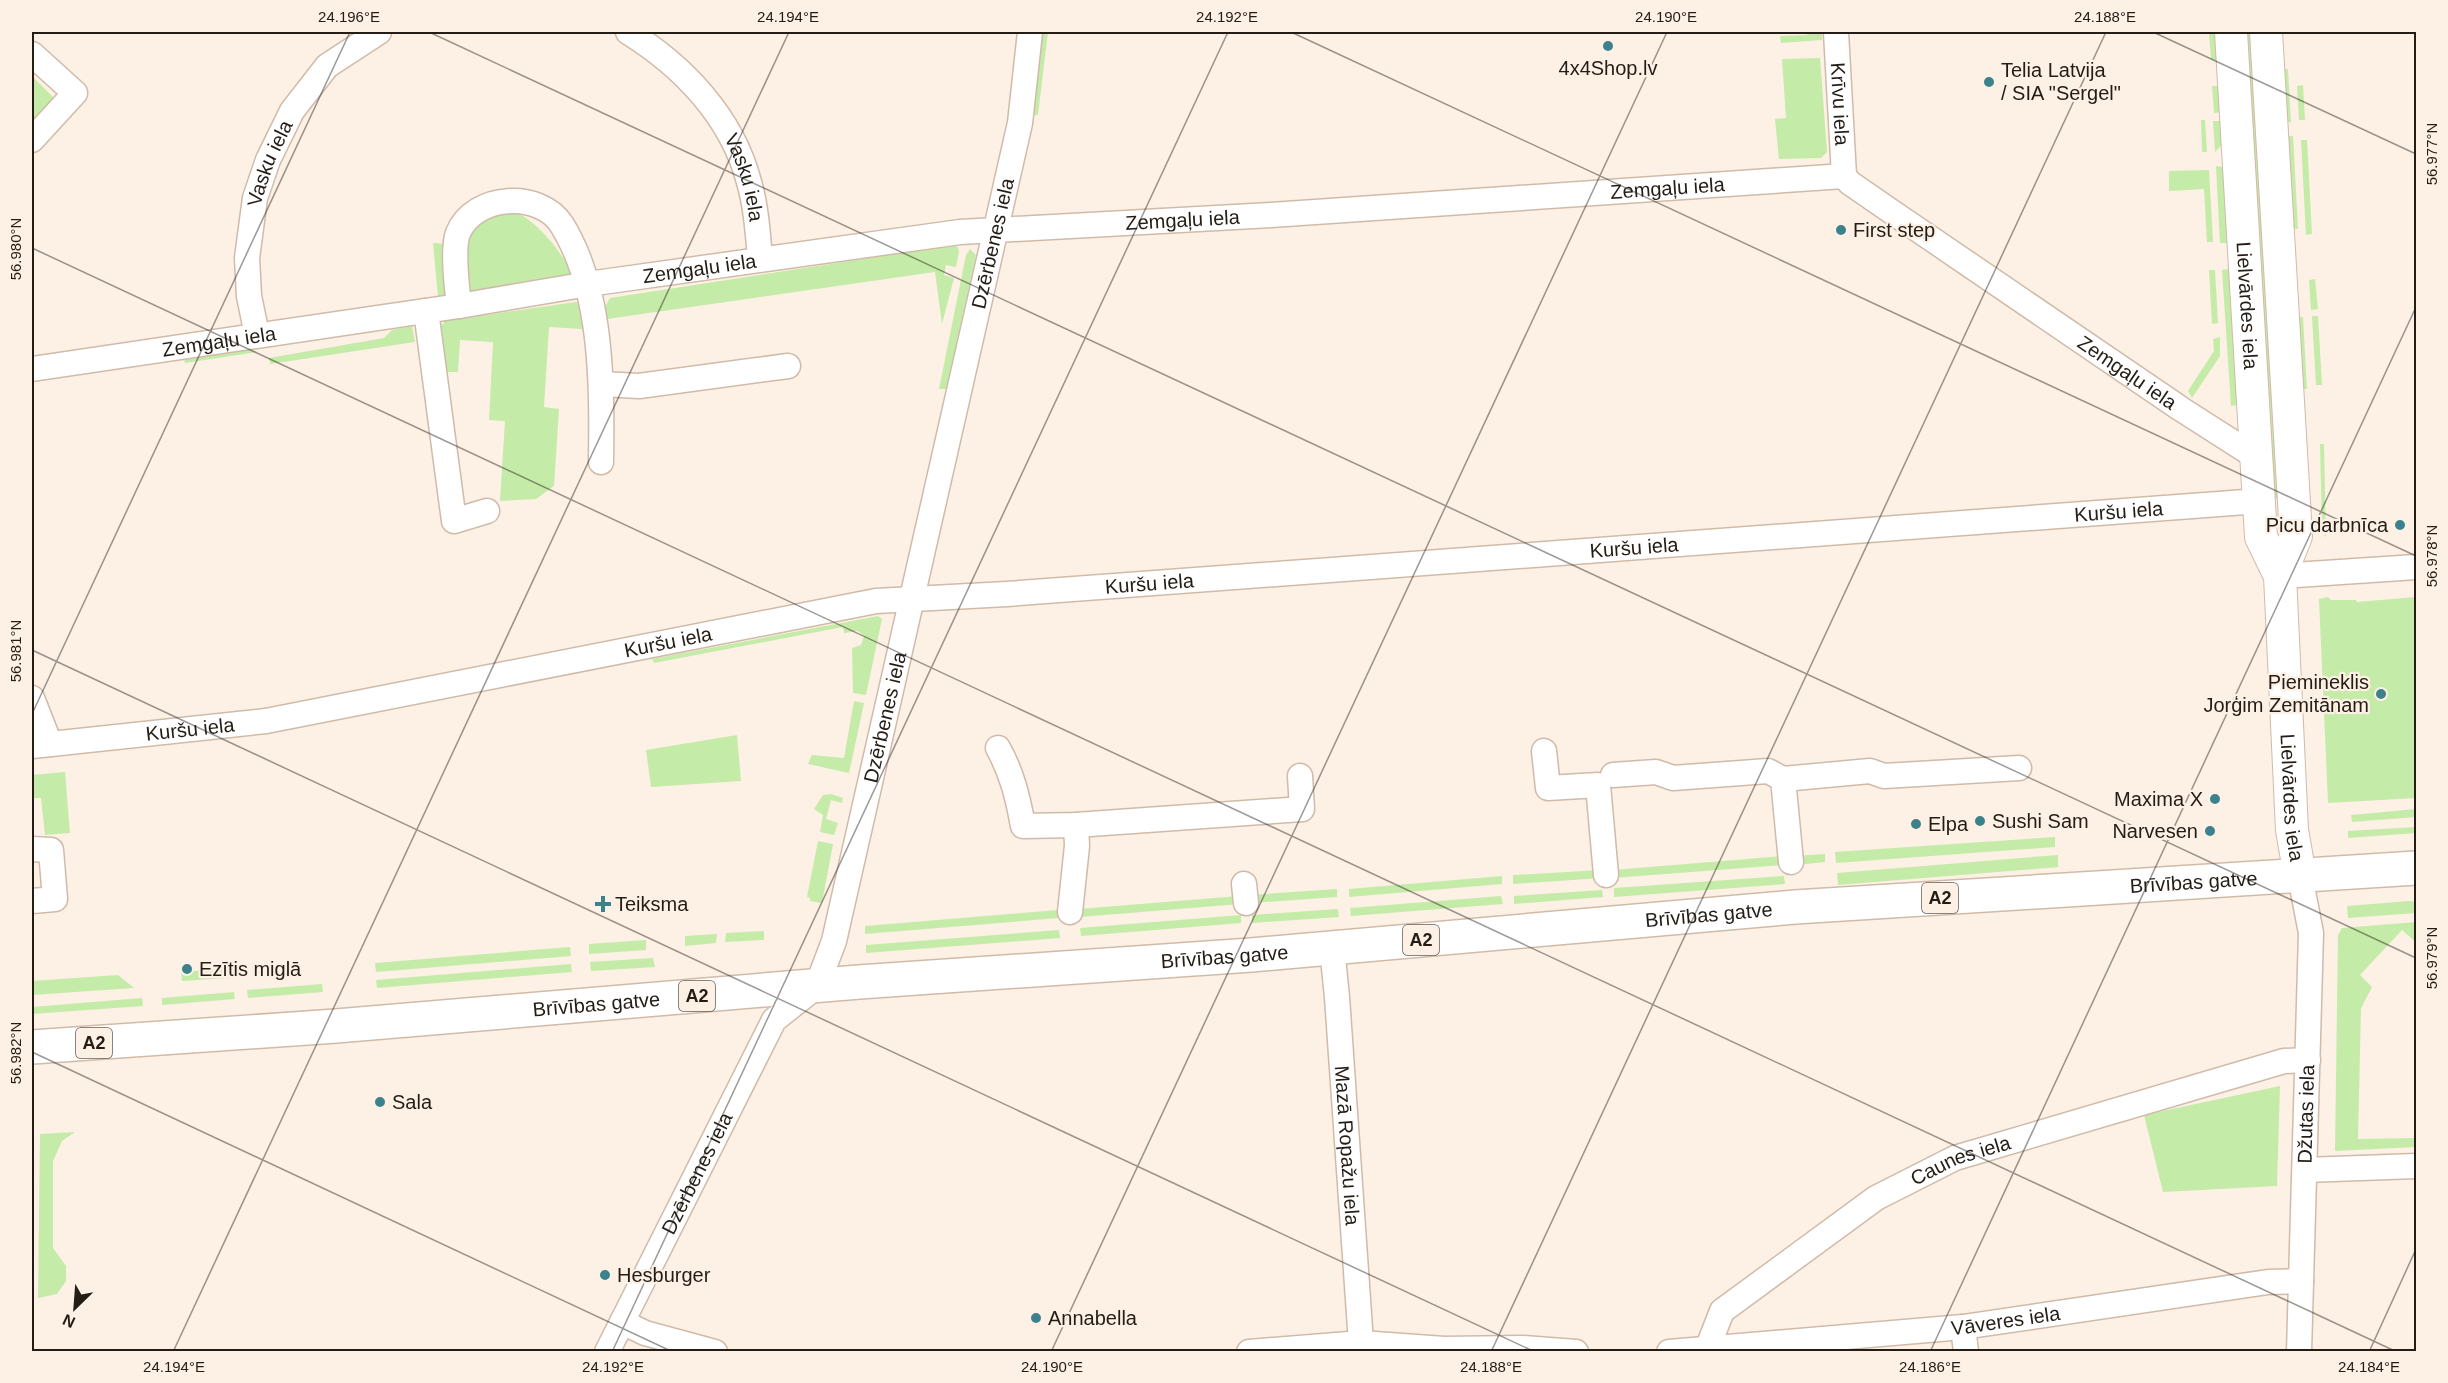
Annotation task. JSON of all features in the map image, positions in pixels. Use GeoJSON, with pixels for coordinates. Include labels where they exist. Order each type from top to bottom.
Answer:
{"type":"FeatureCollection","features":[{"type":"Feature","properties":{"kind":"highway","name":"Brīvības gatve"},"geometry":{"type":"LineString","coordinates":[[32,1047],[336,1026],[817,986],[1332,948],[1795,907],[2416,868]]}},
{"type":"Feature","properties":{"kind":"main road","name":"Lielvārdes iela"},"geometry":{"type":"LineString","coordinates":[[2231,32],[2261,537],[2280,576],[2292,830],[2300,876]]}},
{"type":"Feature","properties":{"kind":"main road","name":"Lielvārdes iela"},"geometry":{"type":"LineString","coordinates":[[2266,32],[2296,536],[2280,576]]}},
{"type":"Feature","properties":{"kind":"street","name":"Vasku iela"},"geometry":{"type":"LineString","coordinates":[[257,335],[249,296],[247,258],[255,198],[268,159],[292,111],[327,66],[379,32]]}},
{"type":"Feature","properties":{"kind":"street","name":"Vasku iela"},"geometry":{"type":"LineString","coordinates":[[628,32],[655,48],[703,95],[729,131],[749,182],[760,259]]}},
{"type":"Feature","properties":{"kind":"street","name":"Dzērbenes iela"},"geometry":{"type":"LineString","coordinates":[[607,1352],[774,1020],[817,986],[834,941],[1020,123],[1030,32]]}},
{"type":"Feature","properties":{"kind":"street","name":"Krīvu iela"},"geometry":{"type":"LineString","coordinates":[[1836,32],[1845,176]]}},
{"type":"Feature","properties":{"kind":"street"},"geometry":{"type":"LineString","coordinates":[[32,54],[75,93],[32,140]]}},
{"type":"Feature","properties":{"kind":"street","name":"Zemgaļu iela"},"geometry":{"type":"LineString","coordinates":[[32,369],[459,306],[588,284],[951,233],[1271,215],[1845,176],[1850,183],[1892,213],[2256,457]]}},
{"type":"Feature","properties":{"kind":"street"},"geometry":{"type":"LineString","coordinates":[[459,306],[456,266],[458,234],[471,216],[487,206],[512,200],[538,205],[561,222],[588,284],[602,384],[602,462]]}},
{"type":"Feature","properties":{"kind":"street"},"geometry":{"type":"LineString","coordinates":[[426,311],[454,521],[487,511]]}},
{"type":"Feature","properties":{"kind":"street"},"geometry":{"type":"LineString","coordinates":[[602,384],[639,386],[788,366]]}},
{"type":"Feature","properties":{"kind":"street","name":"Kuršu iela"},"geometry":{"type":"LineString","coordinates":[[40,745],[266,721],[876,601],[1007,594],[2259,501]]}},
{"type":"Feature","properties":{"kind":"street"},"geometry":{"type":"LineString","coordinates":[[2280,576],[2416,567]]}},
{"type":"Feature","properties":{"kind":"street"},"geometry":{"type":"LineString","coordinates":[[32,698],[40,745]]}},
{"type":"Feature","properties":{"kind":"street"},"geometry":{"type":"LineString","coordinates":[[998,748],[1009,766],[1023,826],[1076,825],[1302,809],[1300,776]]}},
{"type":"Feature","properties":{"kind":"street"},"geometry":{"type":"LineString","coordinates":[[1544,751],[1548,788],[1599,785],[1606,875]]}},
{"type":"Feature","properties":{"kind":"street"},"geometry":{"type":"LineString","coordinates":[[1613,775],[1656,772],[1673,778],[1768,771],[1783,780],[1870,771],[1884,776],[2019,768]]}},
{"type":"Feature","properties":{"kind":"street"},"geometry":{"type":"LineString","coordinates":[[1783,780],[1791,862]]}},
{"type":"Feature","properties":{"kind":"street"},"geometry":{"type":"LineString","coordinates":[[1071,912],[1077,846],[1076,825]]}},
{"type":"Feature","properties":{"kind":"street"},"geometry":{"type":"LineString","coordinates":[[32,849],[51,850],[55,899],[32,901]]}},
{"type":"Feature","properties":{"kind":"street","name":"Džutas iela"},"geometry":{"type":"LineString","coordinates":[[2299,1352],[2311,933],[2300,876]]}},
{"type":"Feature","properties":{"kind":"street","name":"Mazā Ropažu iela"},"geometry":{"type":"LineString","coordinates":[[1332,948],[1361,1343]]}},
{"type":"Feature","properties":{"kind":"street","name":"Caunes iela"},"geometry":{"type":"LineString","coordinates":[[1706,1350],[1722,1311],[1876,1198],[1955,1158],[2284,1061],[2308,1060]]}},
{"type":"Feature","properties":{"kind":"street"},"geometry":{"type":"LineString","coordinates":[[2304,1170],[2416,1166]]}},
{"type":"Feature","properties":{"kind":"street","name":"Vāveres iela"},"geometry":{"type":"LineString","coordinates":[[1706,1350],[1964,1327],[2268,1282],[2301,1281]]}},
{"type":"Feature","properties":{"kind":"street"},"geometry":{"type":"LineString","coordinates":[[622,1322],[645,1333],[715,1352]]}},
{"type":"Feature","properties":{"kind":"street"},"geometry":{"type":"LineString","coordinates":[[1964,1327],[1966,1352]]}},
{"type":"Feature","properties":{"kind":"street"},"geometry":{"type":"LineString","coordinates":[[1250,1352],[1361,1343],[1444,1349],[1522,1348],[1576,1352]]}},
{"type":"Feature","properties":{"kind":"street"},"geometry":{"type":"LineString","coordinates":[[1669,1352],[1706,1350]]}},
{"type":"Feature","properties":{"kind":"green space"},"geometry":{"type":"Polygon","coordinates":[[[1038,32],[1048,32],[1038,115],[1029,115],[1038,32]]]}},
{"type":"Feature","properties":{"kind":"green space"},"geometry":{"type":"Polygon","coordinates":[[[1808,32],[1822,32],[1822,40],[1781,43],[1780,36],[1807,35],[1808,32]]]}},
{"type":"Feature","properties":{"kind":"green space"},"geometry":{"type":"Polygon","coordinates":[[[2209,32],[2219,32],[2220,60],[2211,60],[2209,32]]]}},
{"type":"Feature","properties":{"kind":"green space"},"geometry":{"type":"Polygon","coordinates":[[[2242,32],[2253,32],[2281,498],[2269,499],[2242,32]]]}},
{"type":"Feature","properties":{"kind":"green space"},"geometry":{"type":"Polygon","coordinates":[[[1820,58],[1827,152],[1821,158],[1779,159],[1775,119],[1786,118],[1782,59],[1820,58]]]}},
{"type":"Feature","properties":{"kind":"green space"},"geometry":{"type":"Polygon","coordinates":[[[2284,69],[2288,69],[2291,122],[2284,123],[2284,69]]]}},
{"type":"Feature","properties":{"kind":"green space"},"geometry":{"type":"Polygon","coordinates":[[[32,76],[54,98],[32,124],[32,76]]]}},
{"type":"Feature","properties":{"kind":"green space"},"geometry":{"type":"Polygon","coordinates":[[[2303,85],[2305,120],[2299,120],[2297,86],[2303,85]]]}},
{"type":"Feature","properties":{"kind":"green space"},"geometry":{"type":"Polygon","coordinates":[[[2212,86],[2222,86],[2223,112],[2214,113],[2212,86]]]}},
{"type":"Feature","properties":{"kind":"green space"},"geometry":{"type":"Polygon","coordinates":[[[2201,120],[2205,120],[2207,152],[2202,152],[2201,120]]]}},
{"type":"Feature","properties":{"kind":"green space"},"geometry":{"type":"Polygon","coordinates":[[[2213,121],[2224,121],[2225,141],[2215,152],[2213,121]]]}},
{"type":"Feature","properties":{"kind":"green space"},"geometry":{"type":"Polygon","coordinates":[[[2287,136],[2293,136],[2298,229],[2290,228],[2287,136]]]}},
{"type":"Feature","properties":{"kind":"green space"},"geometry":{"type":"Polygon","coordinates":[[[2301,140],[2307,140],[2312,234],[2306,235],[2301,140]]]}},
{"type":"Feature","properties":{"kind":"green space"},"geometry":{"type":"Polygon","coordinates":[[[2216,166],[2223,167],[2225,170],[2228,243],[2220,243],[2216,166]]]}},
{"type":"Feature","properties":{"kind":"green space"},"geometry":{"type":"Polygon","coordinates":[[[2209,170],[2213,242],[2207,242],[2204,189],[2169,191],[2169,171],[2209,170]]]}},
{"type":"Feature","properties":{"kind":"green space"},"geometry":{"type":"Polygon","coordinates":[[[505,212],[519,214],[535,225],[565,261],[573,278],[467,294],[462,237],[471,224],[505,212]]]}},
{"type":"Feature","properties":{"kind":"green space"},"geometry":{"type":"Polygon","coordinates":[[[433,243],[449,244],[447,294],[439,300],[382,309],[382,305],[438,297],[433,243]]]}},
{"type":"Feature","properties":{"kind":"green space"},"geometry":{"type":"Polygon","coordinates":[[[954,245],[958,247],[959,252],[956,267],[946,265],[944,275],[954,278],[942,324],[935,272],[607,319],[605,307],[610,298],[954,245]]]}},
{"type":"Feature","properties":{"kind":"green space"},"geometry":{"type":"Polygon","coordinates":[[[970,249],[976,255],[946,389],[939,389],[966,255],[970,249]]]}},
{"type":"Feature","properties":{"kind":"green space"},"geometry":{"type":"Polygon","coordinates":[[[2229,269],[2237,405],[2231,406],[2222,270],[2229,269]]]}},
{"type":"Feature","properties":{"kind":"green space"},"geometry":{"type":"Polygon","coordinates":[[[2209,270],[2215,270],[2218,323],[2212,324],[2209,270]]]}},
{"type":"Feature","properties":{"kind":"green space"},"geometry":{"type":"Polygon","coordinates":[[[2315,279],[2318,309],[2311,310],[2309,280],[2315,279]]]}},
{"type":"Feature","properties":{"kind":"green space"},"geometry":{"type":"Polygon","coordinates":[[[576,302],[584,307],[589,324],[582,329],[549,327],[544,407],[559,409],[554,486],[536,499],[500,501],[505,421],[489,420],[493,342],[460,340],[458,372],[442,372],[439,329],[445,321],[576,302]]]}},
{"type":"Feature","properties":{"kind":"green space"},"geometry":{"type":"Polygon","coordinates":[[[2312,316],[2318,316],[2322,385],[2316,385],[2312,316]]]}},
{"type":"Feature","properties":{"kind":"green space"},"geometry":{"type":"Polygon","coordinates":[[[2297,317],[2303,317],[2307,389],[2299,389],[2297,317]]]}},
{"type":"Feature","properties":{"kind":"green space"},"geometry":{"type":"Polygon","coordinates":[[[412,326],[415,342],[270,364],[269,358],[384,338],[392,330],[412,326]]]}},
{"type":"Feature","properties":{"kind":"green space"},"geometry":{"type":"Polygon","coordinates":[[[2220,337],[2220,356],[2192,398],[2188,391],[2214,351],[2213,339],[2220,337]]]}},
{"type":"Feature","properties":{"kind":"green space"},"geometry":{"type":"Polygon","coordinates":[[[251,349],[257,352],[185,363],[184,360],[251,349]]]}},
{"type":"Feature","properties":{"kind":"green space"},"geometry":{"type":"Polygon","coordinates":[[[2320,444],[2324,444],[2326,538],[2322,528],[2320,444]]]}},
{"type":"Feature","properties":{"kind":"green space"},"geometry":{"type":"Polygon","coordinates":[[[2328,597],[2331,600],[2356,600],[2357,602],[2416,597],[2416,798],[2328,803],[2319,599],[2328,597]]]}},
{"type":"Feature","properties":{"kind":"green space"},"geometry":{"type":"Polygon","coordinates":[[[878,616],[882,619],[866,695],[853,693],[852,648],[861,645],[864,636],[858,631],[844,633],[843,627],[654,663],[652,659],[878,616]]]}},
{"type":"Feature","properties":{"kind":"green space"},"geometry":{"type":"Polygon","coordinates":[[[854,701],[864,703],[849,773],[808,764],[812,755],[844,758],[854,701]]]}},
{"type":"Feature","properties":{"kind":"green space"},"geometry":{"type":"Polygon","coordinates":[[[737,735],[741,781],[651,787],[646,750],[737,735]]]}},
{"type":"Feature","properties":{"kind":"green space"},"geometry":{"type":"Polygon","coordinates":[[[65,772],[70,833],[45,835],[41,798],[32,798],[32,775],[65,772]]]}},
{"type":"Feature","properties":{"kind":"green space"},"geometry":{"type":"Polygon","coordinates":[[[831,794],[843,798],[842,803],[831,800],[826,819],[838,823],[834,835],[820,832],[823,815],[814,809],[823,795],[831,794]]]}},
{"type":"Feature","properties":{"kind":"green space"},"geometry":{"type":"Polygon","coordinates":[[[2416,809],[2416,817],[2352,822],[2351,815],[2416,809]]]}},
{"type":"Feature","properties":{"kind":"green space"},"geometry":{"type":"Polygon","coordinates":[[[2416,827],[2416,833],[2348,838],[2348,831],[2416,827]]]}},
{"type":"Feature","properties":{"kind":"green space"},"geometry":{"type":"Polygon","coordinates":[[[2055,837],[2055,847],[1836,863],[1835,852],[2055,837]]]}},
{"type":"Feature","properties":{"kind":"green space"},"geometry":{"type":"Polygon","coordinates":[[[818,841],[833,844],[822,903],[810,901],[807,897],[818,841]]]}},
{"type":"Feature","properties":{"kind":"green space"},"geometry":{"type":"Polygon","coordinates":[[[1825,854],[1825,862],[1797,865],[1796,856],[1825,854]]]}},
{"type":"Feature","properties":{"kind":"green space"},"geometry":{"type":"Polygon","coordinates":[[[2058,855],[2058,867],[1838,885],[1837,873],[2058,855]]]}},
{"type":"Feature","properties":{"kind":"green space"},"geometry":{"type":"Polygon","coordinates":[[[1783,856],[1784,865],[1613,878],[1613,870],[1783,856]]]}},
{"type":"Feature","properties":{"kind":"green space"},"geometry":{"type":"Polygon","coordinates":[[[1601,870],[1602,878],[1513,884],[1513,875],[1601,870]]]}},
{"type":"Feature","properties":{"kind":"green space"},"geometry":{"type":"Polygon","coordinates":[[[1502,876],[1502,884],[1349,897],[1349,889],[1502,876]]]}},
{"type":"Feature","properties":{"kind":"green space"},"geometry":{"type":"Polygon","coordinates":[[[1784,876],[1785,884],[1614,897],[1614,888],[1784,876]]]}},
{"type":"Feature","properties":{"kind":"green space"},"geometry":{"type":"Polygon","coordinates":[[[1337,889],[1337,897],[1251,903],[1250,895],[1337,889]]]}},
{"type":"Feature","properties":{"kind":"green space"},"geometry":{"type":"Polygon","coordinates":[[[1602,890],[1603,897],[1514,904],[1514,896],[1602,890]]]}},
{"type":"Feature","properties":{"kind":"green space"},"geometry":{"type":"Polygon","coordinates":[[[1239,896],[1240,904],[1080,917],[1079,909],[1239,896]]]}},
{"type":"Feature","properties":{"kind":"green space"},"geometry":{"type":"Polygon","coordinates":[[[1501,896],[1503,904],[1351,916],[1350,908],[1501,896]]]}},
{"type":"Feature","properties":{"kind":"green space"},"geometry":{"type":"Polygon","coordinates":[[[2416,902],[2416,913],[2348,918],[2347,906],[2416,902]]]}},
{"type":"Feature","properties":{"kind":"green space"},"geometry":{"type":"Polygon","coordinates":[[[1338,909],[1339,917],[1252,923],[1252,915],[1338,909]]]}},
{"type":"Feature","properties":{"kind":"green space"},"geometry":{"type":"Polygon","coordinates":[[[1058,910],[1059,918],[865,934],[865,926],[1058,910]]]}},
{"type":"Feature","properties":{"kind":"green space"},"geometry":{"type":"Polygon","coordinates":[[[1241,915],[1241,923],[1081,936],[1080,928],[1241,915]]]}},
{"type":"Feature","properties":{"kind":"green space"},"geometry":{"type":"Polygon","coordinates":[[[2416,922],[2416,942],[2402,930],[2360,975],[2372,987],[2361,1008],[2358,1139],[2416,1138],[2416,1147],[2335,1151],[2338,935],[2342,928],[2416,922]]]}},
{"type":"Feature","properties":{"kind":"green space"},"geometry":{"type":"Polygon","coordinates":[[[1059,930],[1060,938],[866,953],[866,945],[1059,930]]]}},
{"type":"Feature","properties":{"kind":"green space"},"geometry":{"type":"Polygon","coordinates":[[[764,931],[764,940],[725,942],[726,933],[764,931]]]}},
{"type":"Feature","properties":{"kind":"green space"},"geometry":{"type":"Polygon","coordinates":[[[717,934],[716,943],[685,946],[685,936],[717,934]]]}},
{"type":"Feature","properties":{"kind":"green space"},"geometry":{"type":"Polygon","coordinates":[[[646,940],[646,950],[589,954],[589,944],[646,940]]]}},
{"type":"Feature","properties":{"kind":"green space"},"geometry":{"type":"Polygon","coordinates":[[[570,947],[571,956],[376,972],[375,963],[570,947]]]}},
{"type":"Feature","properties":{"kind":"green space"},"geometry":{"type":"Polygon","coordinates":[[[653,958],[655,967],[591,971],[590,962],[653,958]]]}},
{"type":"Feature","properties":{"kind":"green space"},"geometry":{"type":"Polygon","coordinates":[[[571,964],[572,972],[377,988],[376,980],[571,964]]]}},
{"type":"Feature","properties":{"kind":"green space"},"geometry":{"type":"Polygon","coordinates":[[[231,968],[229,978],[182,981],[181,972],[231,968]]]}},
{"type":"Feature","properties":{"kind":"green space"},"geometry":{"type":"Polygon","coordinates":[[[118,975],[134,988],[32,995],[32,981],[118,975]]]}},
{"type":"Feature","properties":{"kind":"green space"},"geometry":{"type":"Polygon","coordinates":[[[322,984],[323,992],[248,998],[247,990],[322,984]]]}},
{"type":"Feature","properties":{"kind":"green space"},"geometry":{"type":"Polygon","coordinates":[[[234,992],[235,999],[162,1005],[162,998],[234,992]]]}},
{"type":"Feature","properties":{"kind":"green space"},"geometry":{"type":"Polygon","coordinates":[[[142,998],[143,1006],[32,1014],[32,1007],[142,998]]]}},
{"type":"Feature","properties":{"kind":"green space"},"geometry":{"type":"Polygon","coordinates":[[[2280,1086],[2277,1186],[2163,1192],[2144,1115],[2280,1086]]]}},
{"type":"Feature","properties":{"kind":"green space"},"geometry":{"type":"Polygon","coordinates":[[[75,1132],[62,1141],[53,1161],[53,1248],[66,1266],[66,1281],[57,1294],[38,1298],[40,1134],[75,1132]]]}},
{"type":"Feature","properties":{"kind":"place","name":"4x4Shop.lv"},"geometry":{"type":"Point","coordinates":[1608,46]}},
{"type":"Feature","properties":{"kind":"place","name":"Telia Latvija / SIA \"Sergel\""},"geometry":{"type":"Point","coordinates":[1989,82]}},
{"type":"Feature","properties":{"kind":"place","name":"First step"},"geometry":{"type":"Point","coordinates":[1841,230]}},
{"type":"Feature","properties":{"kind":"place","name":"Picu darbnīca"},"geometry":{"type":"Point","coordinates":[2400,525]}},
{"type":"Feature","properties":{"kind":"place","name":"Piemineklis Jorģim Zemitānam"},"geometry":{"type":"Point","coordinates":[2381,694]}},
{"type":"Feature","properties":{"kind":"place","name":"Maxima X"},"geometry":{"type":"Point","coordinates":[2215,799]}},
{"type":"Feature","properties":{"kind":"place","name":"Sushi Sam"},"geometry":{"type":"Point","coordinates":[1980,821]}},
{"type":"Feature","properties":{"kind":"place","name":"Elpa"},"geometry":{"type":"Point","coordinates":[1916,824]}},
{"type":"Feature","properties":{"kind":"place","name":"Narvesen"},"geometry":{"type":"Point","coordinates":[2210,831]}},
{"type":"Feature","properties":{"kind":"place","name":"Teiksma"},"geometry":{"type":"Point","coordinates":[603,904]}},
{"type":"Feature","properties":{"kind":"place","name":"Ezītis miglā"},"geometry":{"type":"Point","coordinates":[187,969]}},
{"type":"Feature","properties":{"kind":"place","name":"Sala"},"geometry":{"type":"Point","coordinates":[380,1102]}},
{"type":"Feature","properties":{"kind":"place","name":"Hesburger"},"geometry":{"type":"Point","coordinates":[605,1275]}},
{"type":"Feature","properties":{"kind":"place","name":"Annabella"},"geometry":{"type":"Point","coordinates":[1036,1318]}}]}
